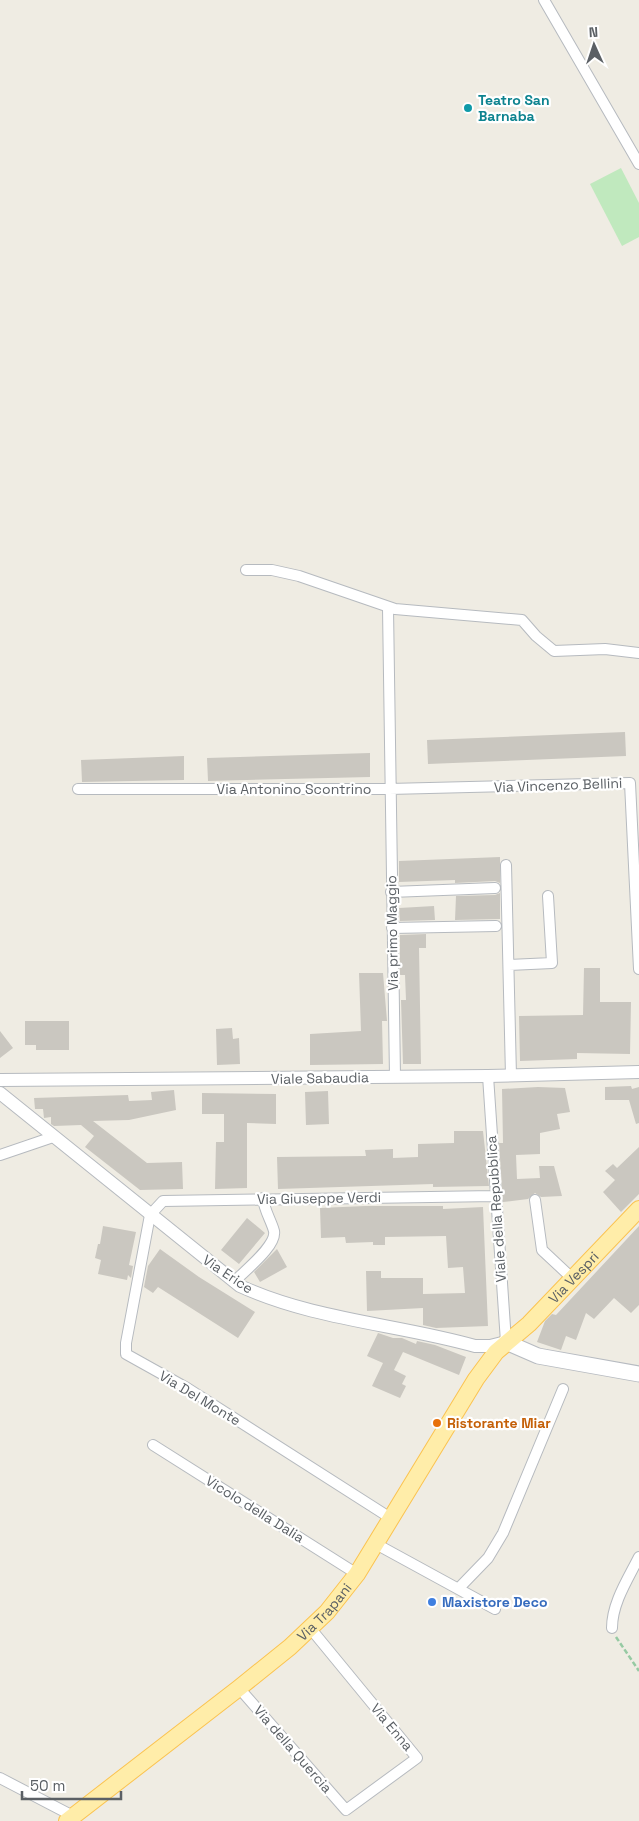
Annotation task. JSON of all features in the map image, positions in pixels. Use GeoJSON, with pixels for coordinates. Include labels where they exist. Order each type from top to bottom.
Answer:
{"type":"FeatureCollection","features":[{"type":"Feature","properties":{"kind":"main road","name":"Via Vespri"},"geometry":{"type":"LineString","coordinates":[[506,1342],[530,1324],[639,1209]]}},
{"type":"Feature","properties":{"kind":"main road","name":"Via Trapani"},"geometry":{"type":"LineString","coordinates":[[76,1817],[239,1688],[328,1612],[357,1574],[484,1367],[506,1342]]}},
{"type":"Feature","properties":{"kind":"main road"},"geometry":{"type":"LineString","coordinates":[[506,1342],[538,1356],[639,1374]]}},
{"type":"Feature","properties":{"kind":"street"},"geometry":{"type":"LineString","coordinates":[[544,0],[639,164]]}},
{"type":"Feature","properties":{"kind":"street"},"geometry":{"type":"LineString","coordinates":[[246,570],[272,570],[299,576],[388,608],[410,612],[522,620],[536,636],[554,651],[605,650],[639,652]]}},
{"type":"Feature","properties":{"kind":"street","name":"Via Antonino Scontrino"},"geometry":{"type":"LineString","coordinates":[[78,789],[389,789],[388,608]]}},
{"type":"Feature","properties":{"kind":"street","name":"Via Vincenzo Bellini"},"geometry":{"type":"LineString","coordinates":[[389,789],[630,783],[639,970]]}},
{"type":"Feature","properties":{"kind":"street","name":"Via primo Maggio"},"geometry":{"type":"LineString","coordinates":[[389,789],[395,1078]]}},
{"type":"Feature","properties":{"kind":"street"},"geometry":{"type":"LineString","coordinates":[[506,864],[512,1076]]}},
{"type":"Feature","properties":{"kind":"street"},"geometry":{"type":"LineString","coordinates":[[391,892],[495,888]]}},
{"type":"Feature","properties":{"kind":"street"},"geometry":{"type":"LineString","coordinates":[[508,965],[552,963],[548,896]]}},
{"type":"Feature","properties":{"kind":"street"},"geometry":{"type":"LineString","coordinates":[[392,928],[496,926]]}},
{"type":"Feature","properties":{"kind":"street","name":"Viale Sabaudia"},"geometry":{"type":"LineString","coordinates":[[0,1080],[395,1078],[639,1072]]}},
{"type":"Feature","properties":{"kind":"street","name":"Viale della Repubblica"},"geometry":{"type":"LineString","coordinates":[[488,1076],[506,1342]]}},
{"type":"Feature","properties":{"kind":"street","name":"Via Erice"},"geometry":{"type":"LineString","coordinates":[[0,1093],[234,1282],[264,1297],[310,1311],[474,1346],[490,1346],[506,1342]]}},
{"type":"Feature","properties":{"kind":"street"},"geometry":{"type":"LineString","coordinates":[[0,1155],[53,1137]]}},
{"type":"Feature","properties":{"kind":"street","name":"Via Giuseppe Verdi"},"geometry":{"type":"LineString","coordinates":[[150,1216],[163,1201],[495,1196]]}},
{"type":"Feature","properties":{"kind":"street"},"geometry":{"type":"LineString","coordinates":[[234,1282],[272,1243],[274,1233],[264,1207],[263,1198]]}},
{"type":"Feature","properties":{"kind":"street"},"geometry":{"type":"LineString","coordinates":[[535,1200],[542,1250],[573,1279]]}},
{"type":"Feature","properties":{"kind":"street","name":"Via Del Monte"},"geometry":{"type":"LineString","coordinates":[[150,1216],[126,1343],[126,1354],[187,1388],[392,1519]]}},
{"type":"Feature","properties":{"kind":"street"},"geometry":{"type":"LineString","coordinates":[[474,1346],[484,1367]]}},
{"type":"Feature","properties":{"kind":"street"},"geometry":{"type":"LineString","coordinates":[[458,1588],[488,1558],[503,1533],[563,1390]]}},
{"type":"Feature","properties":{"kind":"street","name":"Vicolo della Dalia"},"geometry":{"type":"LineString","coordinates":[[153,1445],[357,1574]]}},
{"type":"Feature","properties":{"kind":"street"},"geometry":{"type":"LineString","coordinates":[[376,1544],[495,1609]]}},
{"type":"Feature","properties":{"kind":"street"},"geometry":{"type":"LineString","coordinates":[[612,1628],[612,1617],[617,1602],[639,1557]]}},
{"type":"Feature","properties":{"kind":"street","name":"Via Enna"},"geometry":{"type":"LineString","coordinates":[[310,1629],[417,1758],[346,1810]]}},
{"type":"Feature","properties":{"kind":"street","name":"Via della Quercia"},"geometry":{"type":"LineString","coordinates":[[239,1688],[346,1810]]}},
{"type":"Feature","properties":{"kind":"street"},"geometry":{"type":"LineString","coordinates":[[0,1778],[76,1817]]}},
{"type":"Feature","properties":{"kind":"path"},"geometry":{"type":"LineString","coordinates":[[612,1628],[618,1641],[639,1671]]}},
{"type":"Feature","properties":{"kind":"green space"},"geometry":{"type":"Polygon","coordinates":[[[621,168],[639,203],[639,237],[622,246],[590,184],[621,168]]]}},
{"type":"Feature","properties":{"kind":"building"},"geometry":{"type":"Polygon","coordinates":[[[625,732],[626,756],[428,764],[427,740],[625,732]]]}},
{"type":"Feature","properties":{"kind":"building"},"geometry":{"type":"Polygon","coordinates":[[[370,753],[370,777],[208,781],[207,758],[370,753]]]}},
{"type":"Feature","properties":{"kind":"building"},"geometry":{"type":"Polygon","coordinates":[[[184,756],[184,780],[82,782],[81,760],[184,756]]]}},
{"type":"Feature","properties":{"kind":"building"},"geometry":{"type":"Polygon","coordinates":[[[500,857],[500,883],[495,881],[455,883],[455,880],[399,882],[399,861],[500,857]]]}},
{"type":"Feature","properties":{"kind":"building"},"geometry":{"type":"Polygon","coordinates":[[[500,893],[500,919],[455,920],[456,896],[495,895],[500,893]]]}},
{"type":"Feature","properties":{"kind":"building"},"geometry":{"type":"Polygon","coordinates":[[[434,906],[435,920],[400,921],[399,908],[434,906]]]}},
{"type":"Feature","properties":{"kind":"building"},"geometry":{"type":"Polygon","coordinates":[[[426,934],[426,948],[419,948],[421,1064],[403,1064],[401,1000],[406,1000],[405,975],[400,975],[400,935],[426,934]]]}},
{"type":"Feature","properties":{"kind":"building"},"geometry":{"type":"Polygon","coordinates":[[[584,968],[600,968],[600,1002],[631,1002],[630,1054],[577,1053],[577,1059],[520,1061],[519,1016],[583,1015],[584,968]]]}},
{"type":"Feature","properties":{"kind":"building"},"geometry":{"type":"Polygon","coordinates":[[[359,973],[383,973],[387,1021],[382,1021],[383,1064],[310,1065],[310,1034],[361,1031],[359,973]]]}},
{"type":"Feature","properties":{"kind":"building"},"geometry":{"type":"Polygon","coordinates":[[[25,1021],[69,1021],[69,1050],[36,1050],[36,1045],[25,1045],[25,1021]]]}},
{"type":"Feature","properties":{"kind":"building"},"geometry":{"type":"Polygon","coordinates":[[[232,1028],[233,1039],[239,1038],[240,1064],[217,1065],[216,1029],[232,1028]]]}},
{"type":"Feature","properties":{"kind":"building"},"geometry":{"type":"Polygon","coordinates":[[[0,1031],[13,1048],[0,1058],[0,1031]]]}},
{"type":"Feature","properties":{"kind":"building"},"geometry":{"type":"Polygon","coordinates":[[[631,1086],[632,1089],[639,1087],[639,1123],[636,1124],[629,1100],[605,1100],[605,1087],[631,1086]]]}},
{"type":"Feature","properties":{"kind":"building"},"geometry":{"type":"Polygon","coordinates":[[[565,1088],[570,1112],[557,1114],[560,1129],[540,1133],[540,1154],[516,1155],[517,1179],[540,1178],[539,1166],[554,1166],[562,1196],[541,1197],[535,1193],[528,1199],[503,1202],[499,1143],[503,1143],[502,1089],[565,1088]]]}},
{"type":"Feature","properties":{"kind":"building"},"geometry":{"type":"Polygon","coordinates":[[[174,1090],[176,1110],[129,1120],[93,1121],[147,1163],[182,1162],[183,1189],[140,1190],[85,1147],[94,1136],[81,1125],[54,1126],[51,1124],[51,1117],[44,1118],[43,1109],[35,1109],[34,1098],[128,1095],[129,1101],[152,1100],[151,1092],[174,1090]]]}},
{"type":"Feature","properties":{"kind":"building"},"geometry":{"type":"Polygon","coordinates":[[[328,1091],[329,1124],[306,1125],[305,1092],[328,1091]]]}},
{"type":"Feature","properties":{"kind":"building"},"geometry":{"type":"Polygon","coordinates":[[[202,1093],[276,1094],[276,1124],[247,1123],[247,1188],[215,1189],[216,1142],[224,1142],[224,1114],[202,1114],[202,1093]]]}},
{"type":"Feature","properties":{"kind":"building"},"geometry":{"type":"Polygon","coordinates":[[[454,1131],[483,1131],[489,1186],[433,1187],[433,1184],[278,1189],[277,1157],[366,1156],[365,1150],[393,1149],[393,1158],[418,1157],[418,1144],[454,1143],[454,1131]]]}},
{"type":"Feature","properties":{"kind":"building"},"geometry":{"type":"Polygon","coordinates":[[[639,1147],[639,1194],[621,1212],[603,1192],[615,1180],[605,1171],[613,1164],[617,1168],[639,1147]]]}},
{"type":"Feature","properties":{"kind":"building"},"geometry":{"type":"Polygon","coordinates":[[[443,1206],[443,1209],[483,1207],[488,1326],[436,1328],[423,1325],[423,1308],[367,1311],[366,1271],[381,1271],[381,1278],[423,1278],[423,1294],[465,1293],[463,1267],[448,1268],[446,1236],[385,1237],[385,1245],[373,1245],[373,1242],[346,1243],[345,1237],[321,1238],[320,1208],[443,1206]]]}},
{"type":"Feature","properties":{"kind":"building"},"geometry":{"type":"Polygon","coordinates":[[[247,1218],[265,1233],[239,1264],[221,1250],[247,1218]]]}},
{"type":"Feature","properties":{"kind":"building"},"geometry":{"type":"Polygon","coordinates":[[[103,1226],[136,1232],[129,1265],[133,1266],[131,1278],[128,1275],[127,1280],[98,1274],[101,1260],[95,1258],[103,1226]]]}},
{"type":"Feature","properties":{"kind":"building"},"geometry":{"type":"Polygon","coordinates":[[[639,1226],[639,1305],[631,1313],[614,1298],[594,1319],[586,1313],[576,1340],[566,1336],[561,1350],[537,1342],[545,1321],[552,1314],[556,1315],[639,1226]]]}},
{"type":"Feature","properties":{"kind":"building"},"geometry":{"type":"Polygon","coordinates":[[[160,1249],[199,1277],[255,1312],[238,1338],[158,1287],[153,1293],[144,1287],[148,1266],[160,1249]]]}},
{"type":"Feature","properties":{"kind":"building"},"geometry":{"type":"Polygon","coordinates":[[[277,1249],[287,1267],[260,1282],[254,1272],[277,1249]]]}},
{"type":"Feature","properties":{"kind":"building"},"geometry":{"type":"Polygon","coordinates":[[[378,1333],[393,1338],[402,1338],[416,1344],[417,1341],[435,1345],[466,1357],[459,1375],[403,1352],[394,1370],[406,1376],[402,1384],[406,1386],[400,1398],[372,1386],[383,1363],[367,1356],[378,1333]]]}},
{"type":"Feature","properties":{"kind":"place","name":"Teatro San Barnaba"},"geometry":{"type":"Point","coordinates":[468,108]}},
{"type":"Feature","properties":{"kind":"place","name":"Ristorante Miar"},"geometry":{"type":"Point","coordinates":[437,1423]}},
{"type":"Feature","properties":{"kind":"place","name":"Maxistore Deco"},"geometry":{"type":"Point","coordinates":[432,1602]}}]}
